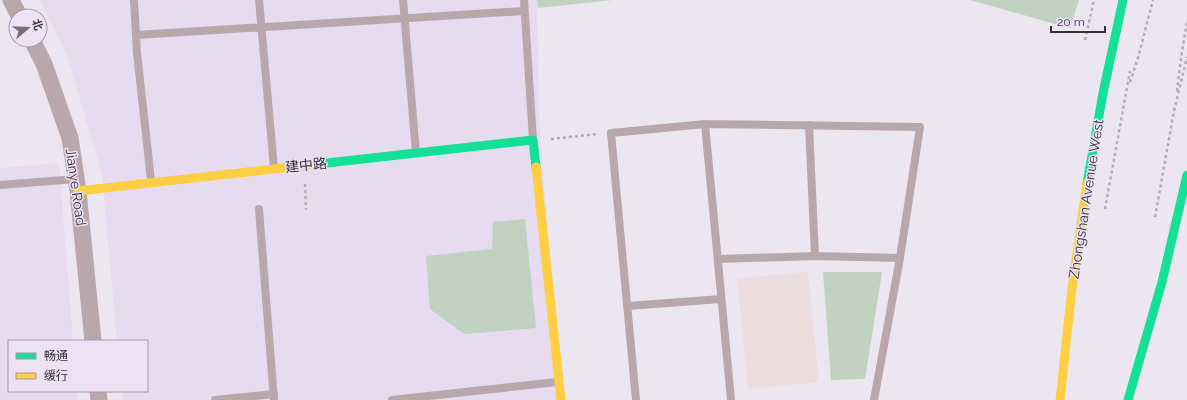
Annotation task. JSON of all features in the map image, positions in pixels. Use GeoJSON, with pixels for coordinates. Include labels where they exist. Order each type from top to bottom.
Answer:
{"type":"FeatureCollection","features":[{"type":"Feature","properties":{"kind":"main road","name":"Zhongshan Avenue West"},"geometry":{"type":"LineString","coordinates":[[1060,400],[1070,304],[1084,200],[1113,44],[1123,0]]}},
{"type":"Feature","properties":{"kind":"main road","name":"建中路"},"geometry":{"type":"LineString","coordinates":[[77,185],[151,182],[533,140]]}},
{"type":"Feature","properties":{"kind":"main road"},"geometry":{"type":"LineString","coordinates":[[533,140],[561,400]]}},
{"type":"Feature","properties":{"kind":"main road"},"geometry":{"type":"LineString","coordinates":[[1128,400],[1162,282],[1181,231],[1187,175]]}},
{"type":"Feature","properties":{"kind":"street","name":"Jianye Road"},"geometry":{"type":"LineString","coordinates":[[36,48],[44,64],[70,138],[77,185],[93,340]]}},
{"type":"Feature","properties":{"kind":"lane"},"geometry":{"type":"LineString","coordinates":[[134,0],[137,54],[151,182]]}},
{"type":"Feature","properties":{"kind":"lane"},"geometry":{"type":"LineString","coordinates":[[259,0],[274,168]]}},
{"type":"Feature","properties":{"kind":"lane"},"geometry":{"type":"LineString","coordinates":[[403,0],[416,153]]}},
{"type":"Feature","properties":{"kind":"lane"},"geometry":{"type":"LineString","coordinates":[[524,0],[533,140]]}},
{"type":"Feature","properties":{"kind":"lane"},"geometry":{"type":"LineString","coordinates":[[136,35],[524,11]]}},
{"type":"Feature","properties":{"kind":"lane"},"geometry":{"type":"LineString","coordinates":[[705,124],[731,400]]}},
{"type":"Feature","properties":{"kind":"lane"},"geometry":{"type":"LineString","coordinates":[[636,400],[611,133],[705,124],[920,127],[900,258],[874,400]]}},
{"type":"Feature","properties":{"kind":"lane"},"geometry":{"type":"LineString","coordinates":[[809,125],[815,256]]}},
{"type":"Feature","properties":{"kind":"lane","name":"建中路"},"geometry":{"type":"LineString","coordinates":[[0,185],[77,185]]}},
{"type":"Feature","properties":{"kind":"lane"},"geometry":{"type":"LineString","coordinates":[[215,400],[274,397],[259,209]]}},
{"type":"Feature","properties":{"kind":"lane"},"geometry":{"type":"LineString","coordinates":[[718,259],[815,256],[900,258]]}},
{"type":"Feature","properties":{"kind":"lane"},"geometry":{"type":"LineString","coordinates":[[628,306],[722,299]]}},
{"type":"Feature","properties":{"kind":"lane"},"geometry":{"type":"LineString","coordinates":[[392,400],[558,382]]}},
{"type":"Feature","properties":{"kind":"path"},"geometry":{"type":"LineString","coordinates":[[1085,40],[1094,0]]}},
{"type":"Feature","properties":{"kind":"path"},"geometry":{"type":"LineString","coordinates":[[1127,89],[1138,58],[1153,0]]}},
{"type":"Feature","properties":{"kind":"path"},"geometry":{"type":"LineString","coordinates":[[1177,99],[1180,58],[1187,22]]}},
{"type":"Feature","properties":{"kind":"path"},"geometry":{"type":"LineString","coordinates":[[1155,217],[1177,99],[1187,57]]}},
{"type":"Feature","properties":{"kind":"path"},"geometry":{"type":"LineString","coordinates":[[1105,209],[1131,68]]}},
{"type":"Feature","properties":{"kind":"path"},"geometry":{"type":"LineString","coordinates":[[533,140],[586,135]]}},
{"type":"Feature","properties":{"kind":"path"},"geometry":{"type":"LineString","coordinates":[[304,165],[306,210]]}},
{"type":"Feature","properties":{"kind":"shaded area"},"geometry":{"type":"Polygon","coordinates":[[[40,0],[537,0],[540,133],[561,400],[122,400],[122,392],[148,392],[148,340],[117,340],[102,175],[68,58],[48,17],[48,8],[44,8],[40,0]]]}},
{"type":"Feature","properties":{"kind":"shaded area"},"geometry":{"type":"Polygon","coordinates":[[[59,163],[73,340],[8,340],[8,392],[77,392],[77,400],[0,400],[0,168],[59,163]]]}},
{"type":"Feature","properties":{"kind":"shaded area"},"geometry":{"type":"Polygon","coordinates":[[[808,272],[819,382],[748,389],[737,278],[808,272]]]}},
{"type":"Feature","properties":{"kind":"green space"},"geometry":{"type":"Polygon","coordinates":[[[537,0],[613,0],[538,8],[537,0]]]}},
{"type":"Feature","properties":{"kind":"green space"},"geometry":{"type":"Polygon","coordinates":[[[970,0],[1079,0],[1070,28],[970,0]]]}},
{"type":"Feature","properties":{"kind":"green space"},"geometry":{"type":"Polygon","coordinates":[[[525,219],[536,328],[464,334],[430,309],[426,256],[492,249],[493,222],[525,219]]]}},
{"type":"Feature","properties":{"kind":"green space"},"geometry":{"type":"Polygon","coordinates":[[[823,272],[882,272],[865,379],[831,380],[823,272]]]}},
{"type":"Feature","properties":{"kind":"traffic: fast"},"geometry":{"type":"LineString","coordinates":[[1087,183],[1103,93],[1123,0]]}},
{"type":"Feature","properties":{"kind":"traffic: fast"},"geometry":{"type":"LineString","coordinates":[[318,164],[533,140],[536,167]]}},
{"type":"Feature","properties":{"kind":"traffic: fast"},"geometry":{"type":"LineString","coordinates":[[1128,400],[1162,282],[1187,175]]}},
{"type":"Feature","properties":{"kind":"traffic: slow"},"geometry":{"type":"LineString","coordinates":[[78,191],[318,164]]}},
{"type":"Feature","properties":{"kind":"traffic: slow"},"geometry":{"type":"LineString","coordinates":[[536,167],[561,400]]}},
{"type":"Feature","properties":{"kind":"traffic: slow"},"geometry":{"type":"LineString","coordinates":[[1060,400],[1072,288],[1087,183]]}}]}
